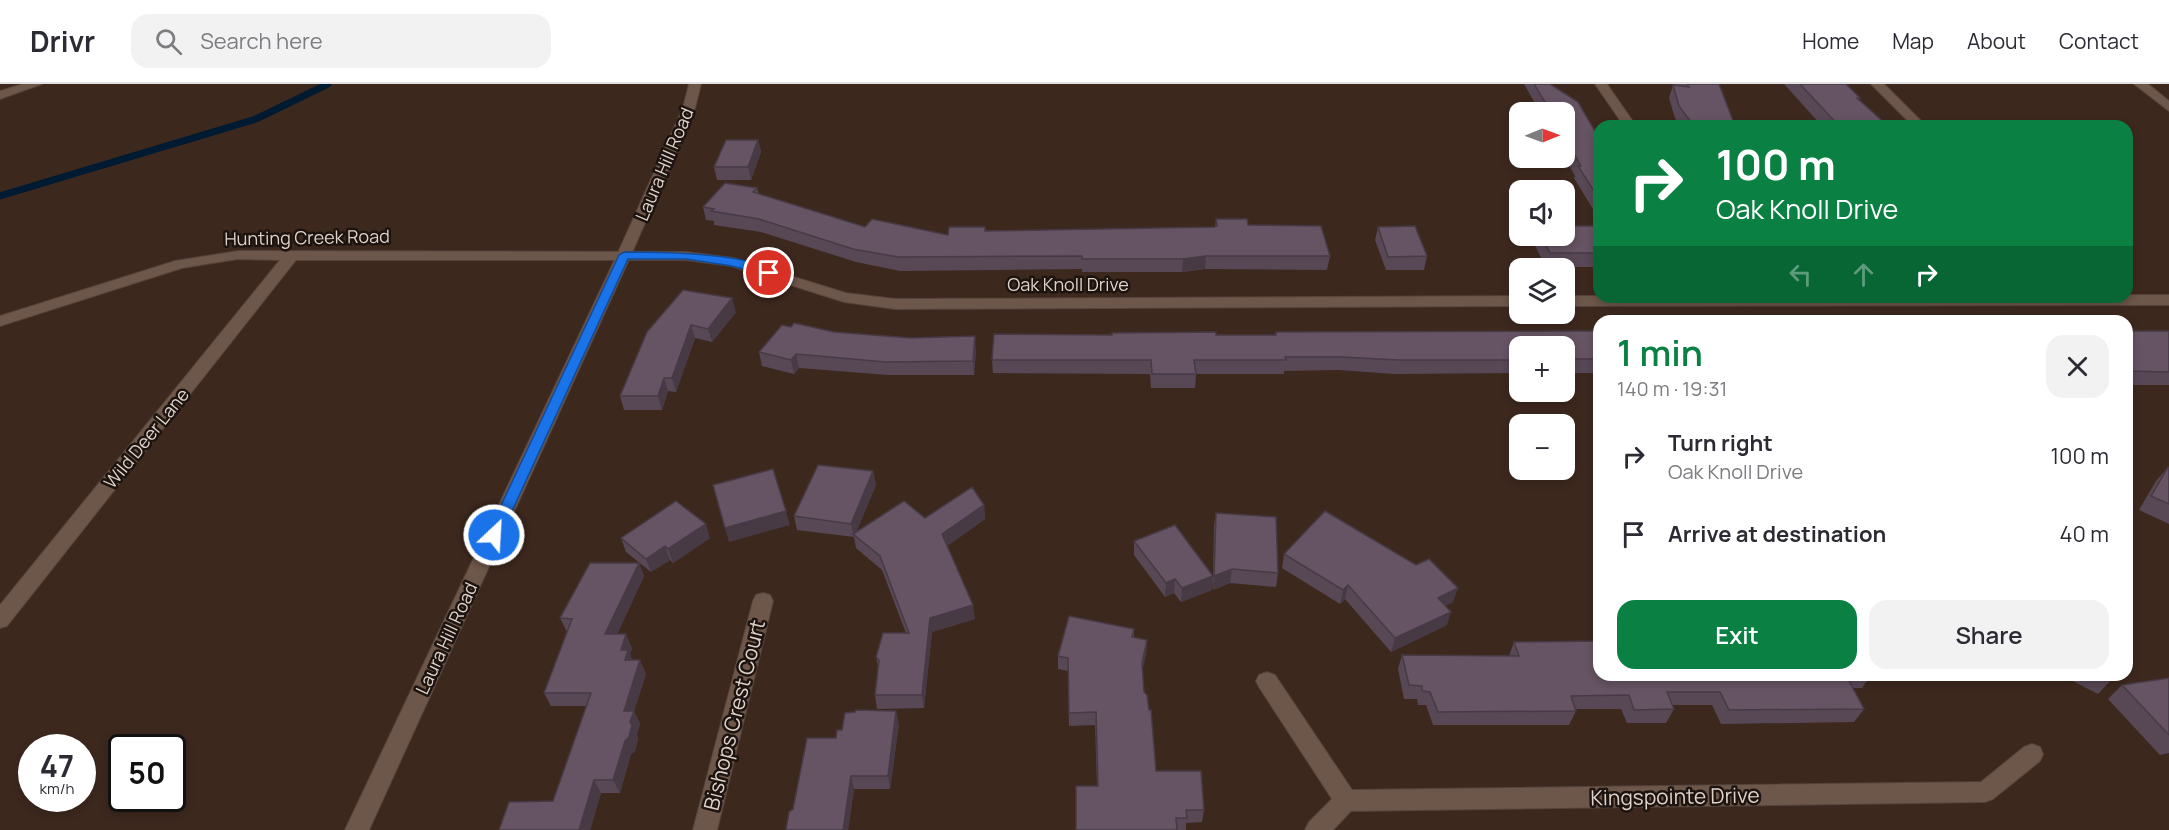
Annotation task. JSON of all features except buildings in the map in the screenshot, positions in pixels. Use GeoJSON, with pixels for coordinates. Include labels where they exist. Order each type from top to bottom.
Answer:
{"type":"FeatureCollection","features":[{"type":"Feature","properties":{"kind":"street"},"geometry":{"type":"LineString","coordinates":[[0,95],[36,84]]}},
{"type":"Feature","properties":{"kind":"street","name":"Laura Hill Road"},"geometry":{"type":"LineString","coordinates":[[357,830],[624,255],[689,108],[695,84]]}},
{"type":"Feature","properties":{"kind":"street"},"geometry":{"type":"LineString","coordinates":[[1601,84],[1626,120]]}},
{"type":"Feature","properties":{"kind":"street"},"geometry":{"type":"LineString","coordinates":[[1877,84],[1914,120]]}},
{"type":"Feature","properties":{"kind":"street"},"geometry":{"type":"LineString","coordinates":[[2140,84],[2169,107]]}},
{"type":"Feature","properties":{"kind":"street","name":"Hunting Creek Road"},"geometry":{"type":"LineString","coordinates":[[0,321],[180,264],[238,255],[624,255]]}},
{"type":"Feature","properties":{"kind":"street","name":"Oak Knoll Drive"},"geometry":{"type":"LineString","coordinates":[[624,255],[686,256],[733,262],[844,297],[896,304],[1509,301]]}},
{"type":"Feature","properties":{"kind":"street","name":"Wild Deer Lane"},"geometry":{"type":"LineString","coordinates":[[0,620],[291,256]]}},
{"type":"Feature","properties":{"kind":"street"},"geometry":{"type":"LineString","coordinates":[[2133,299],[2169,300]]}},
{"type":"Feature","properties":{"kind":"street"},"geometry":{"type":"LineString","coordinates":[[1575,301],[1593,301]]}},
{"type":"Feature","properties":{"kind":"street","name":"Bishops Crest Court"},"geometry":{"type":"LineString","coordinates":[[705,830],[764,601]]}},
{"type":"Feature","properties":{"kind":"street"},"geometry":{"type":"LineString","coordinates":[[1267,681],[1346,801],[1317,830]]}},
{"type":"Feature","properties":{"kind":"street","name":"Kingspointe Drive"},"geometry":{"type":"LineString","coordinates":[[1346,801],[1985,792],[2032,754]]}},
{"type":"Feature","properties":{"kind":"waterway"},"geometry":{"type":"LineString","coordinates":[[0,196],[256,119],[328,84]]}},
{"type":"Feature","properties":{"kind":"route"},"geometry":{"type":"LineString","coordinates":[[494,535],[624,255],[686,256],[733,262],[769,273]]}}]}
